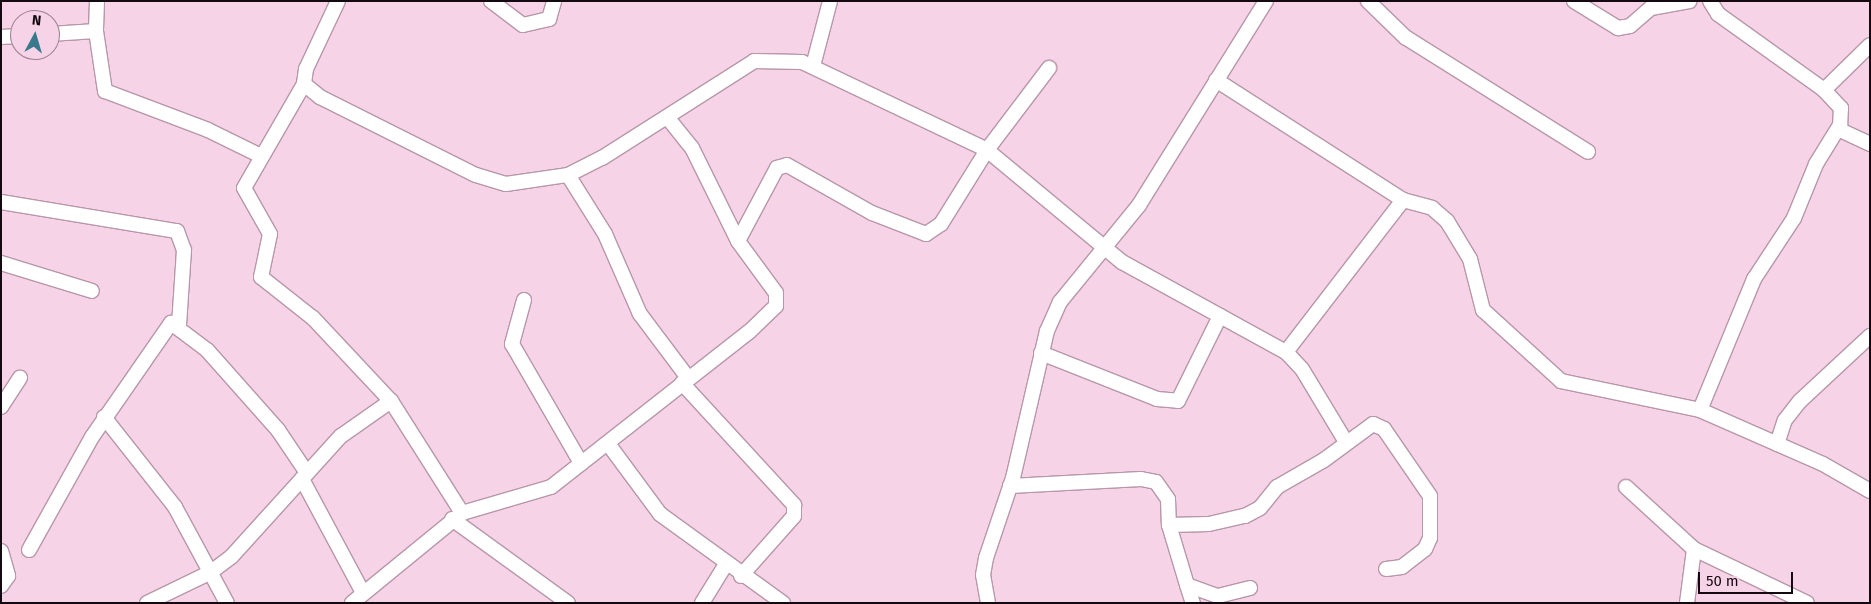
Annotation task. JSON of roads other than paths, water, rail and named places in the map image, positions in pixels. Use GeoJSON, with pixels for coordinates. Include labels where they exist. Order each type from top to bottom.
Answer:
{"type":"FeatureCollection","features":[{"type":"Feature","properties":{"kind":"street"},"geometry":{"type":"LineString","coordinates":[[97,1],[96,31],[105,91],[208,130],[260,156]]}},
{"type":"Feature","properties":{"kind":"street"},"geometry":{"type":"LineString","coordinates":[[338,1],[306,69],[304,84],[260,156],[243,192],[270,234],[261,277],[314,318],[391,401],[457,516],[568,603]]}},
{"type":"Feature","properties":{"kind":"street"},"geometry":{"type":"LineString","coordinates":[[491,1],[523,25],[549,19],[554,1]]}},
{"type":"Feature","properties":{"kind":"street"},"geometry":{"type":"LineString","coordinates":[[813,66],[830,1]]}},
{"type":"Feature","properties":{"kind":"street"},"geometry":{"type":"LineString","coordinates":[[988,603],[983,575],[1010,486],[1041,353],[1060,302],[1139,205],[1266,1]]}},
{"type":"Feature","properties":{"kind":"street"},"geometry":{"type":"LineString","coordinates":[[1574,1],[1618,28],[1630,26],[1650,8],[1689,1]]}},
{"type":"Feature","properties":{"kind":"street"},"geometry":{"type":"LineString","coordinates":[[1705,1],[1710,1],[1718,14],[1824,90],[1841,108],[1840,130],[1870,144]]}},
{"type":"Feature","properties":{"kind":"street"},"geometry":{"type":"LineString","coordinates":[[1364,3],[1405,37],[1588,152]]}},
{"type":"Feature","properties":{"kind":"street"},"geometry":{"type":"LineString","coordinates":[[60,33],[96,31]]}},
{"type":"Feature","properties":{"kind":"street"},"geometry":{"type":"LineString","coordinates":[[1824,90],[1870,45]]}},
{"type":"Feature","properties":{"kind":"street"},"geometry":{"type":"LineString","coordinates":[[304,84],[320,97],[476,175],[506,184],[568,175],[668,118],[754,61],[778,58],[813,66],[988,150],[1122,262],[1286,352],[1302,369],[1346,442]]}},
{"type":"Feature","properties":{"kind":"street"},"geometry":{"type":"LineString","coordinates":[[738,241],[777,168],[788,165],[872,213],[926,234],[941,224],[988,150],[1050,68]]}},
{"type":"Feature","properties":{"kind":"street"},"geometry":{"type":"LineString","coordinates":[[1216,80],[1403,200],[1432,208],[1447,221],[1470,259],[1482,310],[1561,381],[1700,410],[1777,444],[1870,492]]}},
{"type":"Feature","properties":{"kind":"street"},"geometry":{"type":"LineString","coordinates":[[352,603],[457,516],[551,487],[609,444],[685,380],[750,332],[776,306],[776,293],[738,241],[702,165],[668,118]]}},
{"type":"Feature","properties":{"kind":"street"},"geometry":{"type":"LineString","coordinates":[[1700,410],[1754,279],[1794,218],[1816,164],[1840,125]]}},
{"type":"Feature","properties":{"kind":"street"},"geometry":{"type":"LineString","coordinates":[[568,175],[605,234],[640,314],[685,380],[794,505],[794,516],[741,576]]}},
{"type":"Feature","properties":{"kind":"street"},"geometry":{"type":"LineString","coordinates":[[1286,352],[1403,200]]}},
{"type":"Feature","properties":{"kind":"street"},"geometry":{"type":"LineString","coordinates":[[1,202],[177,231],[184,250],[179,325]]}},
{"type":"Feature","properties":{"kind":"street"},"geometry":{"type":"LineString","coordinates":[[1,262],[92,291]]}},
{"type":"Feature","properties":{"kind":"street"},"geometry":{"type":"LineString","coordinates":[[524,300],[512,344],[581,463]]}},
{"type":"Feature","properties":{"kind":"street"},"geometry":{"type":"LineString","coordinates":[[1041,353],[1157,399],[1178,401],[1220,316]]}},
{"type":"Feature","properties":{"kind":"street"},"geometry":{"type":"LineString","coordinates":[[29,550],[104,417],[171,323],[179,325],[278,430],[305,476],[363,593]]}},
{"type":"Feature","properties":{"kind":"street"},"geometry":{"type":"LineString","coordinates":[[1777,444],[1785,420],[1800,401],[1870,336]]}},
{"type":"Feature","properties":{"kind":"street"},"geometry":{"type":"LineString","coordinates":[[1,407],[20,378]]}},
{"type":"Feature","properties":{"kind":"street"},"geometry":{"type":"LineString","coordinates":[[147,603],[211,572],[232,556],[341,436],[391,401]]}},
{"type":"Feature","properties":{"kind":"street"},"geometry":{"type":"LineString","coordinates":[[104,417],[175,507],[227,603]]}},
{"type":"Feature","properties":{"kind":"street"},"geometry":{"type":"LineString","coordinates":[[1169,525],[1209,524],[1245,516],[1260,508],[1277,487],[1346,442],[1366,425],[1384,428],[1428,490],[1430,538],[1425,549],[1402,567],[1386,569]]}},
{"type":"Feature","properties":{"kind":"street"},"geometry":{"type":"LineString","coordinates":[[609,444],[660,514],[741,576],[783,603]]}},
{"type":"Feature","properties":{"kind":"street"},"geometry":{"type":"LineString","coordinates":[[1010,486],[1141,479],[1156,482],[1168,499],[1169,525],[1193,603]]}},
{"type":"Feature","properties":{"kind":"street"},"geometry":{"type":"LineString","coordinates":[[1626,487],[1694,548],[1808,603]]}},
{"type":"Feature","properties":{"kind":"street"},"geometry":{"type":"LineString","coordinates":[[1687,603],[1694,548]]}},
{"type":"Feature","properties":{"kind":"street"},"geometry":{"type":"LineString","coordinates":[[1,551],[8,576],[1,586]]}},
{"type":"Feature","properties":{"kind":"street"},"geometry":{"type":"LineString","coordinates":[[702,603],[726,564]]}},
{"type":"Feature","properties":{"kind":"street"},"geometry":{"type":"LineString","coordinates":[[1188,585],[1218,596],[1250,588]]}}]}
